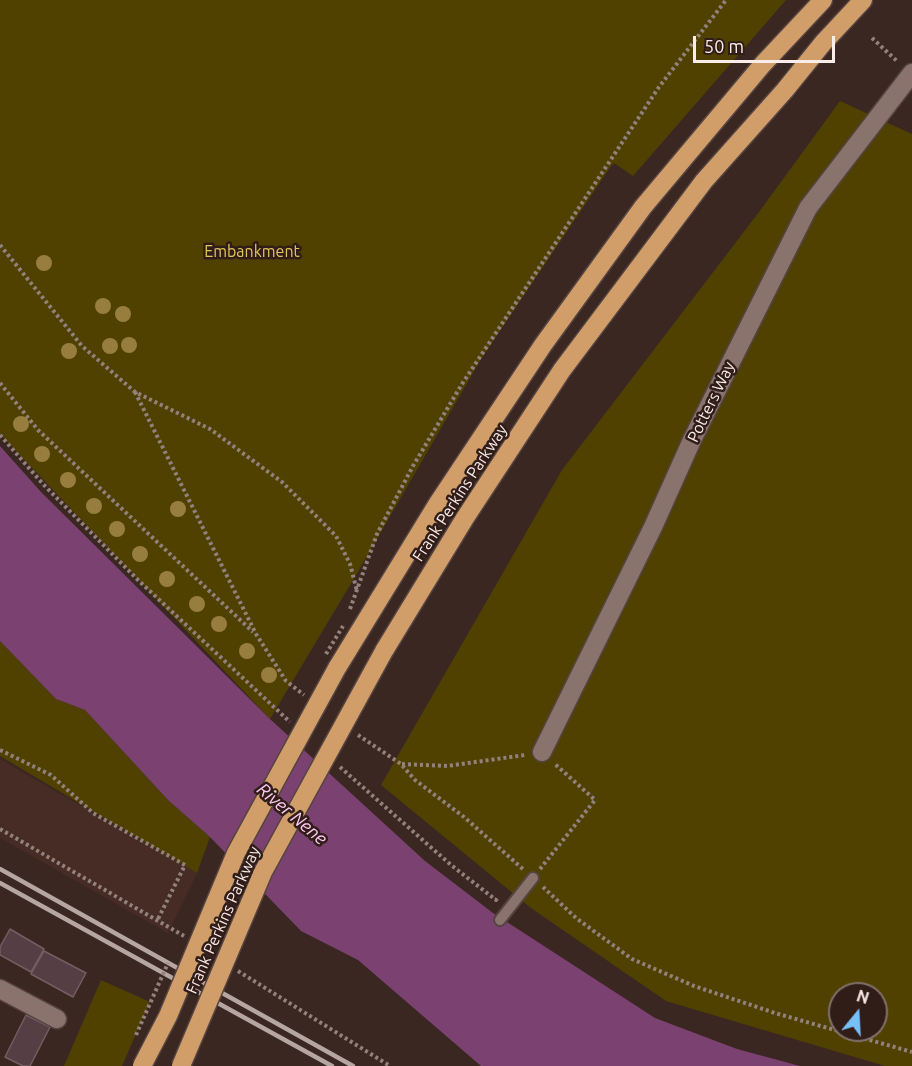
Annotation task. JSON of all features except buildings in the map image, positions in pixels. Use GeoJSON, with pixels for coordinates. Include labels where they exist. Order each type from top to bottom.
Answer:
{"type":"FeatureCollection","features":[{"type":"Feature","properties":{"kind":"highway","name":"Frank Perkins Parkway"},"geometry":{"type":"LineString","coordinates":[[141,1066],[168,1016],[236,853],[337,668],[438,503],[543,345],[643,207],[763,64],[824,0]]}},
{"type":"Feature","properties":{"kind":"highway","name":"Frank Perkins Parkway"},"geometry":{"type":"LineString","coordinates":[[181,1066],[263,872],[384,651],[465,518],[562,370],[704,181],[863,0]]}},
{"type":"Feature","properties":{"kind":"street","name":"Potters Way"},"geometry":{"type":"LineString","coordinates":[[542,752],[807,208],[911,73]]}},
{"type":"Feature","properties":{"kind":"street"},"geometry":{"type":"LineString","coordinates":[[0,988],[57,1019]]}},
{"type":"Feature","properties":{"kind":"lane"},"geometry":{"type":"LineString","coordinates":[[500,920],[533,878]]}},
{"type":"Feature","properties":{"kind":"path"},"geometry":{"type":"LineString","coordinates":[[0,245],[82,346],[135,392],[210,429],[282,482],[336,536],[350,564],[357,592],[377,534],[413,466],[462,384],[659,87],[726,0]]}},
{"type":"Feature","properties":{"kind":"path"},"geometry":{"type":"LineString","coordinates":[[872,38],[911,73]]}},
{"type":"Feature","properties":{"kind":"path"},"geometry":{"type":"LineString","coordinates":[[0,383],[38,430],[255,634],[135,392]]}},
{"type":"Feature","properties":{"kind":"path"},"geometry":{"type":"LineString","coordinates":[[0,435],[43,484],[138,580],[263,698]]}},
{"type":"Feature","properties":{"kind":"path"},"geometry":{"type":"LineString","coordinates":[[0,750],[51,775],[93,813],[185,865],[158,919]]}},
{"type":"Feature","properties":{"kind":"path"},"geometry":{"type":"LineString","coordinates":[[533,878],[595,800],[542,752],[447,766],[401,764],[416,780],[464,817],[533,878],[554,900],[632,959],[694,986],[775,1013],[912,1052]]}},
{"type":"Feature","properties":{"kind":"path"},"geometry":{"type":"LineString","coordinates":[[395,816],[496,900],[502,892]]}},
{"type":"Feature","properties":{"kind":"path"},"geometry":{"type":"LineString","coordinates":[[515,876],[521,868]]}},
{"type":"Feature","properties":{"kind":"shaded area"},"geometry":{"type":"Polygon","coordinates":[[[0,759],[197,873],[168,933],[0,838],[0,759]]]}},
{"type":"Feature","properties":{"kind":"green space","name":"Embankment"},"geometry":{"type":"Polygon","coordinates":[[[0,0],[786,0],[633,176],[614,163],[611,166],[481,359],[270,719],[0,434],[0,0]]]}},
{"type":"Feature","properties":{"kind":"green space"},"geometry":{"type":"Polygon","coordinates":[[[840,101],[912,134],[912,1066],[885,1066],[666,1001],[531,908],[381,785],[562,470],[759,212],[840,101]]]}},
{"type":"Feature","properties":{"kind":"green space"},"geometry":{"type":"Polygon","coordinates":[[[0,641],[56,699],[85,710],[168,800],[210,837],[197,873],[0,756],[0,641]]]}},
{"type":"Feature","properties":{"kind":"green space"},"geometry":{"type":"Polygon","coordinates":[[[101,980],[150,1002],[122,1066],[64,1066],[101,980]]]}},
{"type":"Feature","properties":{"kind":"water","name":"River Nene"},"geometry":{"type":"Polygon","coordinates":[[[0,446],[41,492],[270,719],[425,861],[493,913],[655,1018],[737,1049],[800,1066],[481,1066],[358,960],[301,931],[210,837],[168,800],[85,710],[56,699],[0,641],[0,446]]]}},
{"type":"Feature","properties":{"kind":"railway"},"geometry":{"type":"LineString","coordinates":[[0,869],[353,1066]]}},
{"type":"Feature","properties":{"kind":"railway"},"geometry":{"type":"LineString","coordinates":[[0,883],[332,1066]]}}]}
